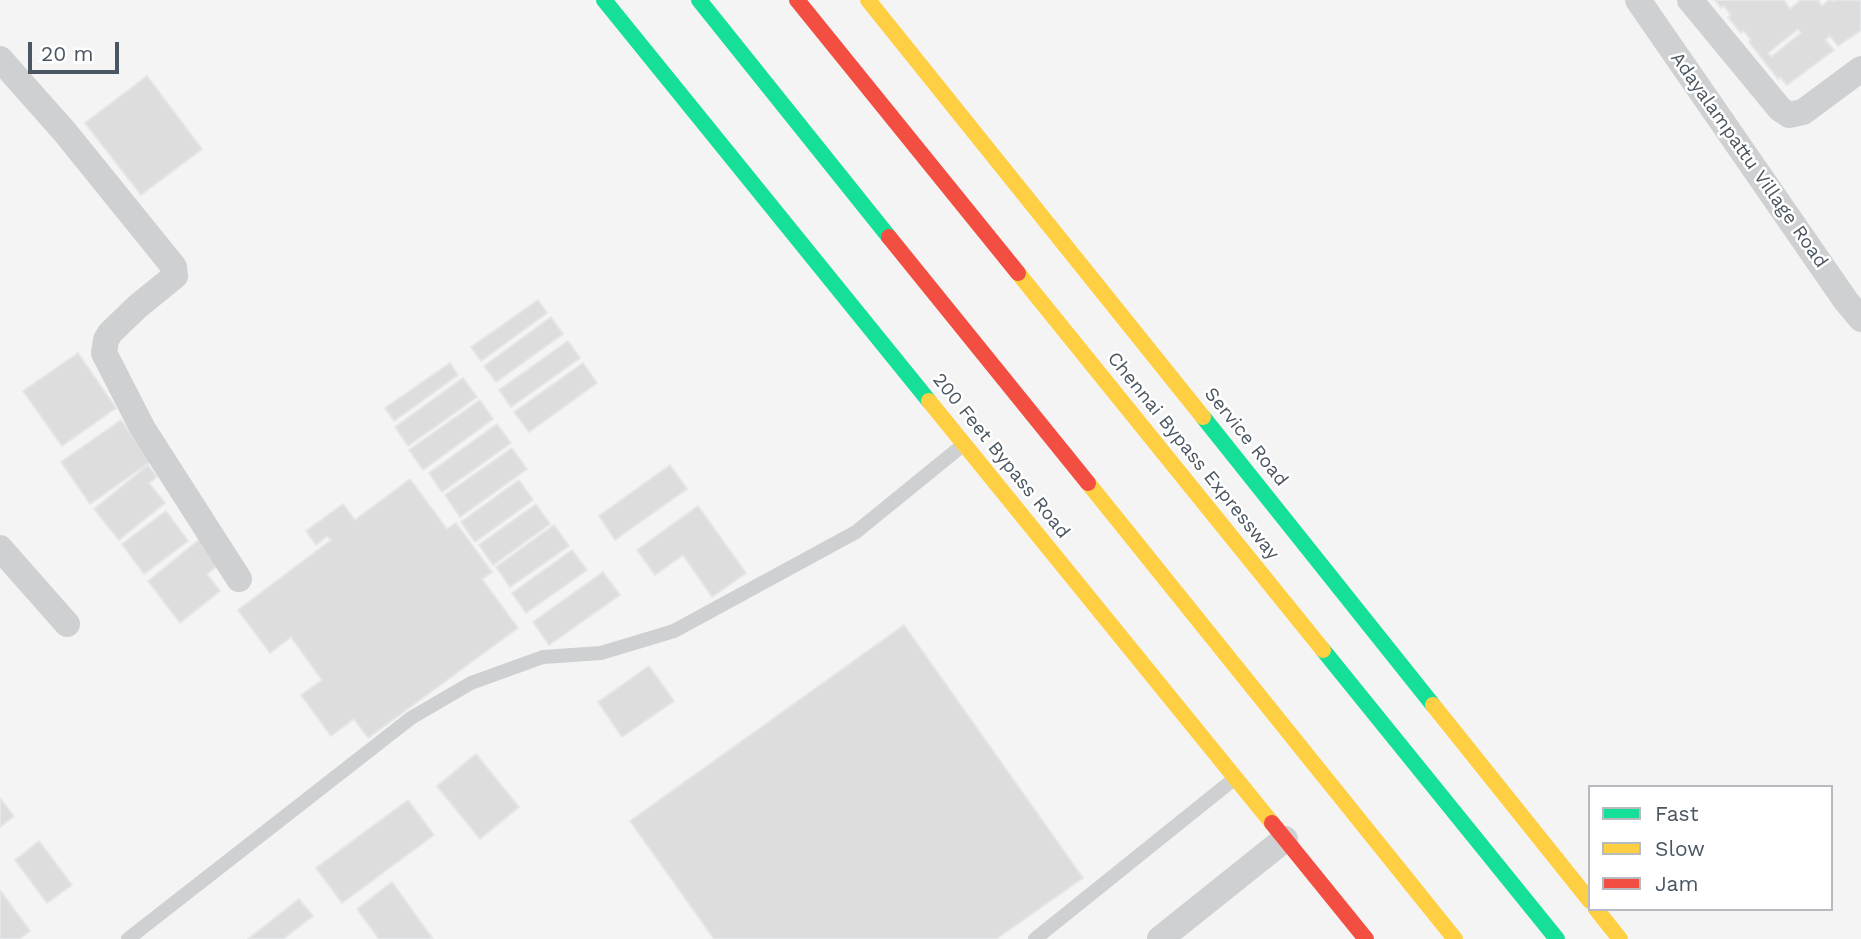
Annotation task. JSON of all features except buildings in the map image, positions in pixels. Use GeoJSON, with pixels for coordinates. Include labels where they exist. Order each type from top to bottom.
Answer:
{"type":"FeatureCollection","features":[{"type":"Feature","properties":{"kind":"main road","name":"200 Feet Bypass Road"},"geometry":{"type":"LineString","coordinates":[[604,0],[1366,939]]}},
{"type":"Feature","properties":{"kind":"main road"},"geometry":{"type":"LineString","coordinates":[[699,0],[1455,939]]}},
{"type":"Feature","properties":{"kind":"main road","name":"Chennai Bypass Expressway"},"geometry":{"type":"LineString","coordinates":[[797,0],[1557,939]]}},
{"type":"Feature","properties":{"kind":"main road","name":"Service Road"},"geometry":{"type":"LineString","coordinates":[[868,0],[1588,899]]}},
{"type":"Feature","properties":{"kind":"main road"},"geometry":{"type":"LineString","coordinates":[[1598,911],[1620,939]]}},
{"type":"Feature","properties":{"kind":"street","name":"Adayalampattu Village Road"},"geometry":{"type":"LineString","coordinates":[[1638,0],[1861,319]]}},
{"type":"Feature","properties":{"kind":"street"},"geometry":{"type":"LineString","coordinates":[[1690,0],[1780,109],[1789,115],[1803,112],[1861,69]]}},
{"type":"Feature","properties":{"kind":"street"},"geometry":{"type":"LineString","coordinates":[[0,59],[64,131],[174,267],[175,276],[136,307],[110,333],[104,353],[143,429],[239,579]]}},
{"type":"Feature","properties":{"kind":"street"},"geometry":{"type":"LineString","coordinates":[[0,548],[67,624]]}},
{"type":"Feature","properties":{"kind":"street"},"geometry":{"type":"LineString","coordinates":[[1160,939],[1285,839]]}},
{"type":"Feature","properties":{"kind":"lane"},"geometry":{"type":"LineString","coordinates":[[128,939],[411,718],[471,683],[543,657],[601,653],[674,631],[856,532],[964,444]]}},
{"type":"Feature","properties":{"kind":"lane"},"geometry":{"type":"LineString","coordinates":[[1035,939],[1235,778]]}},
{"type":"Feature","properties":{"kind":"traffic: fast"},"geometry":{"type":"LineString","coordinates":[[604,0],[929,401]]}},
{"type":"Feature","properties":{"kind":"traffic: fast"},"geometry":{"type":"LineString","coordinates":[[699,0],[889,237]]}},
{"type":"Feature","properties":{"kind":"traffic: fast"},"geometry":{"type":"LineString","coordinates":[[1203,417],[1433,705]]}},
{"type":"Feature","properties":{"kind":"traffic: fast"},"geometry":{"type":"LineString","coordinates":[[1323,650],[1557,939]]}},
{"type":"Feature","properties":{"kind":"traffic: slow"},"geometry":{"type":"LineString","coordinates":[[868,0],[1203,417]]}},
{"type":"Feature","properties":{"kind":"traffic: slow"},"geometry":{"type":"LineString","coordinates":[[1018,273],[1323,650]]}},
{"type":"Feature","properties":{"kind":"traffic: slow"},"geometry":{"type":"LineString","coordinates":[[929,401],[1272,823]]}},
{"type":"Feature","properties":{"kind":"traffic: slow"},"geometry":{"type":"LineString","coordinates":[[1088,483],[1455,939]]}},
{"type":"Feature","properties":{"kind":"traffic: slow"},"geometry":{"type":"LineString","coordinates":[[1433,705],[1588,899]]}},
{"type":"Feature","properties":{"kind":"traffic: slow"},"geometry":{"type":"LineString","coordinates":[[1598,911],[1620,939]]}},
{"type":"Feature","properties":{"kind":"traffic: jam"},"geometry":{"type":"LineString","coordinates":[[797,0],[1018,273]]}},
{"type":"Feature","properties":{"kind":"traffic: jam"},"geometry":{"type":"LineString","coordinates":[[889,237],[1088,483]]}},
{"type":"Feature","properties":{"kind":"traffic: jam"},"geometry":{"type":"LineString","coordinates":[[1272,823],[1366,939]]}}]}
